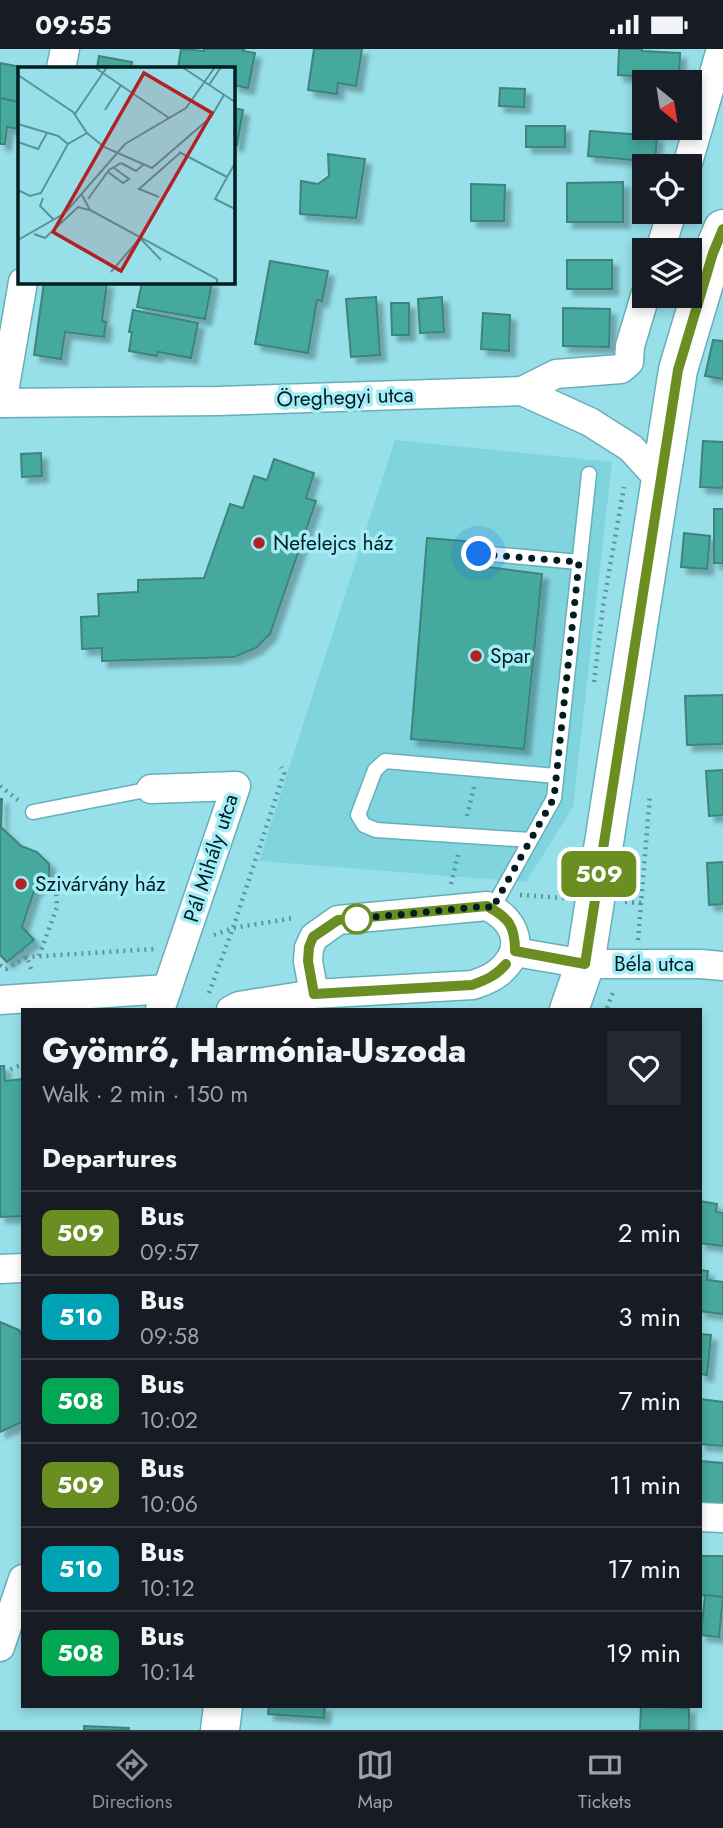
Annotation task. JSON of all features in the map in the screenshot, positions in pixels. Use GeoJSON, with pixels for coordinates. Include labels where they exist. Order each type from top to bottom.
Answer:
{"type":"FeatureCollection","features":[{"type":"Feature","properties":{"kind":"main road"},"geometry":{"type":"LineString","coordinates":[[570,1008],[585,964],[678,370],[713,253],[723,229]]}},
{"type":"Feature","properties":{"kind":"main road"},"geometry":{"type":"LineString","coordinates":[[220,1730],[223,1708]]}},
{"type":"Feature","properties":{"kind":"street"},"geometry":{"type":"LineString","coordinates":[[61,67],[65,49]]}},
{"type":"Feature","properties":{"kind":"street"},"geometry":{"type":"LineString","coordinates":[[690,154],[721,49]]}},
{"type":"Feature","properties":{"kind":"street","name":"Öreghegyi utca"},"geometry":{"type":"LineString","coordinates":[[23,283],[1,402],[218,401],[522,391],[590,422],[631,448],[660,480]]}},
{"type":"Feature","properties":{"kind":"street"},"geometry":{"type":"LineString","coordinates":[[522,391],[556,374],[621,369],[629,362],[630,346],[641,308]]}},
{"type":"Feature","properties":{"kind":"street","name":"Pál Mihály utca"},"geometry":{"type":"LineString","coordinates":[[151,789],[236,786],[164,1000]]}},
{"type":"Feature","properties":{"kind":"street"},"geometry":{"type":"LineString","coordinates":[[226,1005],[314,994],[472,985],[499,973],[515,951],[511,925],[503,915],[487,906],[338,920],[313,937],[309,947],[308,961],[314,994]]}},
{"type":"Feature","properties":{"kind":"street","name":"Béla utca"},"geometry":{"type":"LineString","coordinates":[[515,951],[585,964],[723,966]]}},
{"type":"Feature","properties":{"kind":"street"},"geometry":{"type":"LineString","coordinates":[[0,1000],[164,1000]]}},
{"type":"Feature","properties":{"kind":"street"},"geometry":{"type":"LineString","coordinates":[[0,1269],[21,1268]]}},
{"type":"Feature","properties":{"kind":"street"},"geometry":{"type":"LineString","coordinates":[[702,1517],[723,1518]]}},
{"type":"Feature","properties":{"kind":"street"},"geometry":{"type":"LineString","coordinates":[[0,1647],[21,1585]]}},
{"type":"Feature","properties":{"kind":"lane"},"geometry":{"type":"LineString","coordinates":[[492,909],[554,798],[589,474]]}},
{"type":"Feature","properties":{"kind":"lane"},"geometry":{"type":"LineString","coordinates":[[479,554],[579,562]]}},
{"type":"Feature","properties":{"kind":"lane"},"geometry":{"type":"LineString","coordinates":[[530,840],[376,830],[364,825],[358,815],[375,770],[385,761],[556,776]]}},
{"type":"Feature","properties":{"kind":"lane"},"geometry":{"type":"LineString","coordinates":[[33,812],[151,789]]}},
{"type":"Feature","properties":{"kind":"path"},"geometry":{"type":"LineString","coordinates":[[226,1005],[233,928],[284,773],[281,767]]}},
{"type":"Feature","properties":{"kind":"path"},"geometry":{"type":"LineString","coordinates":[[638,950],[650,794]]}},
{"type":"Feature","properties":{"kind":"path"},"geometry":{"type":"LineString","coordinates":[[40,956],[57,907],[56,885]]}},
{"type":"Feature","properties":{"kind":"path"},"geometry":{"type":"LineString","coordinates":[[518,894],[566,898]]}},
{"type":"Feature","properties":{"kind":"path"},"geometry":{"type":"LineString","coordinates":[[0,965],[6,969],[27,957],[181,947]]}},
{"type":"Feature","properties":{"kind":"path"},"geometry":{"type":"LineString","coordinates":[[21,951],[27,957]]}},
{"type":"Feature","properties":{"kind":"path"},"geometry":{"type":"LineString","coordinates":[[4,1072],[21,1065]]}},
{"type":"Feature","properties":{"kind":"shaded area"},"geometry":{"type":"Polygon","coordinates":[[[395,440],[612,462],[573,807],[526,882],[259,861],[395,440]]]}},
{"type":"Feature","properties":{"kind":"building"},"geometry":{"type":"Polygon","coordinates":[[[181,49],[244,49],[243,51],[255,53],[248,88],[234,85],[234,67],[178,67],[181,49]]]}},
{"type":"Feature","properties":{"kind":"building"},"geometry":{"type":"Polygon","coordinates":[[[314,49],[362,49],[356,86],[338,83],[337,94],[308,90],[314,49]]]}},
{"type":"Feature","properties":{"kind":"building"},"geometry":{"type":"Polygon","coordinates":[[[619,49],[680,53],[679,70],[632,70],[632,76],[618,75],[619,49]]]}},
{"type":"Feature","properties":{"kind":"building"},"geometry":{"type":"Polygon","coordinates":[[[99,56],[132,62],[131,67],[97,67],[99,56]]]}},
{"type":"Feature","properties":{"kind":"building"},"geometry":{"type":"Polygon","coordinates":[[[0,63],[21,67],[18,67],[18,102],[0,98],[0,63]]]}},
{"type":"Feature","properties":{"kind":"building"},"geometry":{"type":"Polygon","coordinates":[[[500,88],[525,89],[524,107],[499,106],[500,88]]]}},
{"type":"Feature","properties":{"kind":"building"},"geometry":{"type":"Polygon","coordinates":[[[0,98],[18,102],[18,129],[7,127],[5,144],[0,144],[0,98]]]}},
{"type":"Feature","properties":{"kind":"building"},"geometry":{"type":"Polygon","coordinates":[[[234,108],[243,110],[237,145],[234,145],[234,108]]]}},
{"type":"Feature","properties":{"kind":"building"},"geometry":{"type":"Polygon","coordinates":[[[526,126],[565,126],[565,147],[526,147],[526,126]]]}},
{"type":"Feature","properties":{"kind":"building"},"geometry":{"type":"Polygon","coordinates":[[[590,131],[632,134],[632,140],[657,140],[656,154],[632,154],[632,160],[588,156],[590,131]]]}},
{"type":"Feature","properties":{"kind":"building"},"geometry":{"type":"Polygon","coordinates":[[[328,154],[365,159],[356,218],[300,214],[301,181],[318,184],[329,176],[328,154]]]}},
{"type":"Feature","properties":{"kind":"building"},"geometry":{"type":"Polygon","coordinates":[[[623,182],[623,222],[567,222],[567,183],[623,182]]]}},
{"type":"Feature","properties":{"kind":"building"},"geometry":{"type":"Polygon","coordinates":[[[471,184],[505,185],[504,221],[471,221],[471,184]]]}},
{"type":"Feature","properties":{"kind":"building"},"geometry":{"type":"Polygon","coordinates":[[[567,260],[612,260],[612,289],[567,289],[567,260]]]}},
{"type":"Feature","properties":{"kind":"building"},"geometry":{"type":"Polygon","coordinates":[[[270,261],[328,271],[322,301],[317,300],[308,353],[255,344],[270,261]]]}},
{"type":"Feature","properties":{"kind":"building"},"geometry":{"type":"Polygon","coordinates":[[[44,283],[107,283],[102,321],[106,322],[104,337],[65,332],[61,359],[34,355],[44,283]]]}},
{"type":"Feature","properties":{"kind":"building"},"geometry":{"type":"Polygon","coordinates":[[[142,283],[212,283],[205,319],[137,307],[142,283]]]}},
{"type":"Feature","properties":{"kind":"building"},"geometry":{"type":"Polygon","coordinates":[[[376,297],[380,355],[351,357],[346,299],[376,297]]]}},
{"type":"Feature","properties":{"kind":"building"},"geometry":{"type":"Polygon","coordinates":[[[442,297],[444,332],[420,333],[418,299],[442,297]]]}},
{"type":"Feature","properties":{"kind":"building"},"geometry":{"type":"Polygon","coordinates":[[[391,303],[409,303],[409,335],[392,335],[391,303]]]}},
{"type":"Feature","properties":{"kind":"building"},"geometry":{"type":"Polygon","coordinates":[[[563,308],[610,309],[609,347],[563,346],[563,308]]]}},
{"type":"Feature","properties":{"kind":"building"},"geometry":{"type":"Polygon","coordinates":[[[133,310],[198,323],[191,358],[158,352],[157,356],[129,351],[133,310]]]}},
{"type":"Feature","properties":{"kind":"building"},"geometry":{"type":"Polygon","coordinates":[[[483,313],[510,315],[509,351],[481,349],[483,313]]]}},
{"type":"Feature","properties":{"kind":"building"},"geometry":{"type":"Polygon","coordinates":[[[713,340],[723,341],[723,379],[705,376],[713,340]]]}},
{"type":"Feature","properties":{"kind":"building"},"geometry":{"type":"Polygon","coordinates":[[[703,441],[723,442],[723,488],[700,487],[703,441]]]}},
{"type":"Feature","properties":{"kind":"building"},"geometry":{"type":"Polygon","coordinates":[[[41,453],[42,476],[22,477],[21,454],[41,453]]]}},
{"type":"Feature","properties":{"kind":"building","name":"Nefelejcs ház"},"geometry":{"type":"Polygon","coordinates":[[[274,459],[314,473],[306,498],[316,501],[270,634],[256,648],[234,657],[102,661],[102,648],[82,649],[81,617],[99,616],[98,594],[138,592],[138,580],[204,578],[230,504],[243,508],[254,476],[267,480],[274,459]]]}},
{"type":"Feature","properties":{"kind":"building"},"geometry":{"type":"Polygon","coordinates":[[[714,509],[723,509],[723,563],[714,563],[714,509]]]}},
{"type":"Feature","properties":{"kind":"building"},"geometry":{"type":"Polygon","coordinates":[[[684,533],[710,536],[707,569],[681,567],[684,533]]]}},
{"type":"Feature","properties":{"kind":"building","name":"Spar"},"geometry":{"type":"Polygon","coordinates":[[[427,538],[474,542],[471,565],[542,574],[524,749],[411,739],[427,538]]]}},
{"type":"Feature","properties":{"kind":"building"},"geometry":{"type":"Polygon","coordinates":[[[723,695],[723,744],[687,745],[685,696],[723,695]]]}},
{"type":"Feature","properties":{"kind":"building"},"geometry":{"type":"Polygon","coordinates":[[[723,770],[723,815],[709,816],[706,771],[723,770]]]}},
{"type":"Feature","properties":{"kind":"building","name":"Szivárvány ház"},"geometry":{"type":"Polygon","coordinates":[[[0,799],[1,827],[21,846],[37,852],[49,864],[49,876],[34,891],[22,927],[34,940],[7,962],[0,955],[0,799]]]}},
{"type":"Feature","properties":{"kind":"building"},"geometry":{"type":"Polygon","coordinates":[[[723,862],[723,904],[709,905],[707,863],[723,862]]]}},
{"type":"Feature","properties":{"kind":"building"},"geometry":{"type":"Polygon","coordinates":[[[0,1066],[4,1066],[5,1081],[21,1079],[21,1216],[0,1217],[0,1066]]]}},
{"type":"Feature","properties":{"kind":"building"},"geometry":{"type":"Polygon","coordinates":[[[702,1201],[717,1204],[716,1212],[723,1213],[723,1246],[702,1243],[702,1201]]]}},
{"type":"Feature","properties":{"kind":"building"},"geometry":{"type":"Polygon","coordinates":[[[702,1270],[708,1271],[707,1280],[723,1282],[723,1314],[702,1311],[702,1270]]]}},
{"type":"Feature","properties":{"kind":"building"},"geometry":{"type":"Polygon","coordinates":[[[0,1322],[19,1330],[21,1334],[21,1422],[0,1432],[0,1322]]]}},
{"type":"Feature","properties":{"kind":"building"},"geometry":{"type":"Polygon","coordinates":[[[702,1334],[711,1335],[707,1375],[702,1374],[702,1334]]]}},
{"type":"Feature","properties":{"kind":"building"},"geometry":{"type":"Polygon","coordinates":[[[702,1399],[723,1402],[723,1446],[702,1444],[702,1399]]]}},
{"type":"Feature","properties":{"kind":"building"},"geometry":{"type":"Polygon","coordinates":[[[702,1461],[723,1463],[723,1507],[702,1505],[702,1461]]]}},
{"type":"Feature","properties":{"kind":"building"},"geometry":{"type":"Polygon","coordinates":[[[702,1556],[723,1556],[723,1597],[702,1595],[702,1556]]]}},
{"type":"Feature","properties":{"kind":"building"},"geometry":{"type":"Polygon","coordinates":[[[705,1595],[723,1597],[719,1637],[702,1635],[705,1595]]]}},
{"type":"Feature","properties":{"kind":"building"},"geometry":{"type":"Polygon","coordinates":[[[269,1708],[325,1708],[324,1718],[268,1714],[269,1708]]]}},
{"type":"Feature","properties":{"kind":"building"},"geometry":{"type":"Polygon","coordinates":[[[641,1708],[689,1708],[689,1730],[640,1730],[641,1708]]]}},
{"type":"Feature","properties":{"kind":"building"},"geometry":{"type":"Polygon","coordinates":[[[84,1726],[129,1728],[129,1730],[84,1730],[84,1726]]]}},
{"type":"Feature","properties":{"kind":"bus line","name":"509"},"geometry":{"type":"LineString","coordinates":[[506,964],[499,973],[472,985],[314,994],[308,961],[313,937],[338,920],[487,906],[503,915],[511,925],[515,951],[585,964],[678,370],[713,253],[723,229]]}},
{"type":"Feature","properties":{"kind":"place","name":"Nefelejcs ház"},"geometry":{"type":"Point","coordinates":[259,543]}},
{"type":"Feature","properties":{"kind":"place","name":"Spar"},"geometry":{"type":"Point","coordinates":[476,656]}},
{"type":"Feature","properties":{"kind":"place","name":"Szivárvány ház"},"geometry":{"type":"Point","coordinates":[21,884]}},
{"type":"Feature","properties":{"kind":"route"},"geometry":{"type":"LineString","coordinates":[[357,919],[354,919],[487,906],[492,909],[554,798],[579,562],[479,554]]}}]}
